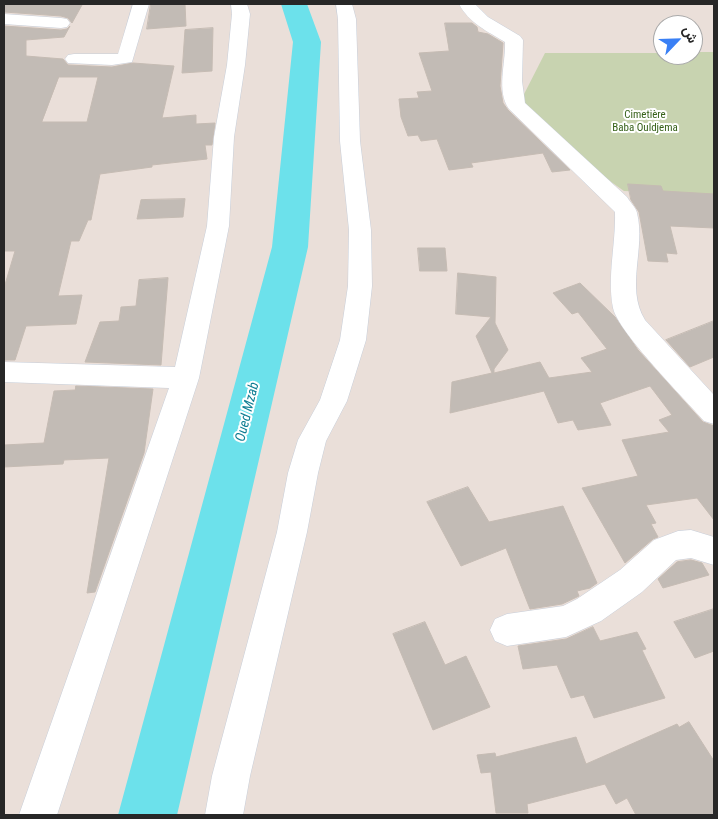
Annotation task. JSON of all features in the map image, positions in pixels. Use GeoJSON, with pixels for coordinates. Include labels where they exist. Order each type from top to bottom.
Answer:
{"type":"FeatureCollection","features":[{"type":"Feature","properties":{"kind":"street"},"geometry":{"type":"LineString","coordinates":[[74,59],[112,60],[126,58],[141,4]]}},
{"type":"Feature","properties":{"kind":"street"},"geometry":{"type":"LineString","coordinates":[[38,815],[186,378],[218,226],[224,137],[236,65],[241,14],[239,4]]}},
{"type":"Feature","properties":{"kind":"street"},"geometry":{"type":"LineString","coordinates":[[224,815],[231,776],[254,693],[292,532],[302,473],[312,440],[333,401],[353,340],[360,286],[360,230],[350,141],[347,19],[344,4]]}},
{"type":"Feature","properties":{"kind":"street"},"geometry":{"type":"LineString","coordinates":[[466,4],[474,16],[490,28],[514,40],[512,95],[516,105],[619,202],[626,212],[627,230],[623,283],[626,310],[636,327],[714,413]]}},
{"type":"Feature","properties":{"kind":"street"},"geometry":{"type":"LineString","coordinates":[[4,19],[61,23]]}},
{"type":"Feature","properties":{"kind":"street"},"geometry":{"type":"LineString","coordinates":[[4,372],[186,378]]}},
{"type":"Feature","properties":{"kind":"street"},"geometry":{"type":"LineString","coordinates":[[508,630],[566,622],[590,610],[631,581],[665,550],[672,547],[691,544],[714,551]]}},
{"type":"Feature","properties":{"kind":"green space","name":"Cimetière Baba Ouldjema"},"geometry":{"type":"Polygon","coordinates":[[[703,52],[714,52],[714,195],[624,191],[607,179],[520,102],[545,53],[653,53],[653,65],[703,65],[703,52]]]}},
{"type":"Feature","properties":{"kind":"building"},"geometry":{"type":"Polygon","coordinates":[[[4,4],[82,5],[72,23],[68,18],[61,16],[4,12],[4,4]]]}},
{"type":"Feature","properties":{"kind":"building"},"geometry":{"type":"Polygon","coordinates":[[[151,4],[185,4],[186,26],[147,29],[151,4]]]}},
{"type":"Feature","properties":{"kind":"building"},"geometry":{"type":"Polygon","coordinates":[[[445,23],[472,23],[477,27],[478,32],[488,34],[503,43],[500,86],[503,103],[570,170],[552,172],[543,153],[471,163],[473,167],[449,170],[437,139],[421,141],[418,135],[408,136],[401,117],[399,99],[419,98],[417,92],[432,91],[419,53],[449,51],[445,23]]]}},
{"type":"Feature","properties":{"kind":"building"},"geometry":{"type":"Polygon","coordinates":[[[4,26],[61,30],[67,29],[70,26],[64,37],[26,40],[26,56],[63,59],[68,65],[112,67],[133,63],[174,66],[162,118],[196,115],[196,124],[215,123],[212,145],[205,145],[207,159],[152,165],[152,167],[100,174],[91,220],[88,220],[79,241],[71,241],[58,296],[82,295],[76,324],[26,326],[15,360],[4,360],[4,288],[15,251],[4,251],[4,26]],[[59,77],[42,122],[87,122],[98,77],[59,77]]]}},
{"type":"Feature","properties":{"kind":"building"},"geometry":{"type":"Polygon","coordinates":[[[213,28],[212,71],[182,73],[185,30],[213,28]]]}},
{"type":"Feature","properties":{"kind":"building"},"geometry":{"type":"Polygon","coordinates":[[[628,184],[661,186],[663,191],[714,194],[714,228],[670,226],[677,254],[666,253],[668,262],[648,261],[639,212],[631,200],[628,184]]]}},
{"type":"Feature","properties":{"kind":"building"},"geometry":{"type":"Polygon","coordinates":[[[185,199],[183,217],[137,219],[141,200],[185,199]]]}},
{"type":"Feature","properties":{"kind":"building"},"geometry":{"type":"Polygon","coordinates":[[[418,248],[445,248],[447,271],[420,271],[418,248]]]}},
{"type":"Feature","properties":{"kind":"building"},"geometry":{"type":"Polygon","coordinates":[[[458,273],[496,277],[495,323],[508,350],[494,369],[494,373],[540,362],[549,378],[592,372],[581,358],[607,349],[578,312],[572,314],[553,293],[580,283],[615,317],[638,350],[703,422],[714,426],[714,520],[697,498],[646,505],[656,523],[651,524],[658,537],[653,539],[625,563],[582,488],[638,476],[622,440],[669,432],[659,420],[672,415],[650,386],[600,403],[611,425],[578,430],[573,420],[558,423],[544,391],[450,413],[452,382],[492,373],[476,336],[491,317],[456,314],[458,273]]]}},
{"type":"Feature","properties":{"kind":"building"},"geometry":{"type":"Polygon","coordinates":[[[168,278],[161,365],[85,362],[100,322],[119,321],[121,307],[136,306],[139,280],[168,278]]]}},
{"type":"Feature","properties":{"kind":"building"},"geometry":{"type":"Polygon","coordinates":[[[714,321],[714,357],[690,367],[666,340],[714,321]]]}},
{"type":"Feature","properties":{"kind":"building"},"geometry":{"type":"Polygon","coordinates":[[[76,386],[153,389],[144,453],[95,592],[87,593],[109,458],[64,460],[63,464],[4,467],[4,445],[44,443],[54,391],[75,390],[76,386]]]}},
{"type":"Feature","properties":{"kind":"building"},"geometry":{"type":"Polygon","coordinates":[[[468,487],[489,522],[563,506],[597,583],[590,588],[577,591],[579,596],[562,604],[530,609],[506,548],[461,566],[427,502],[468,487]]]}},
{"type":"Feature","properties":{"kind":"building"},"geometry":{"type":"Polygon","coordinates":[[[691,560],[702,563],[709,575],[663,588],[658,579],[677,562],[691,560]]]}},
{"type":"Feature","properties":{"kind":"building"},"geometry":{"type":"Polygon","coordinates":[[[714,609],[714,651],[695,658],[674,622],[714,609]]]}},
{"type":"Feature","properties":{"kind":"building"},"geometry":{"type":"Polygon","coordinates":[[[425,622],[445,665],[466,656],[490,707],[433,730],[393,634],[425,622]]]}},
{"type":"Feature","properties":{"kind":"building"},"geometry":{"type":"Polygon","coordinates":[[[593,627],[600,641],[637,632],[646,649],[642,650],[665,698],[594,718],[584,695],[571,698],[557,665],[523,669],[518,646],[566,639],[593,627]]]}},
{"type":"Feature","properties":{"kind":"building"},"geometry":{"type":"Polygon","coordinates":[[[689,722],[714,761],[714,815],[636,815],[627,798],[616,804],[605,784],[527,804],[528,813],[496,813],[491,772],[481,773],[477,755],[495,753],[496,757],[576,737],[586,764],[677,724],[679,727],[689,722]]]}},
{"type":"Feature","properties":{"kind":"waterway","name":"Oued Mzab"},"geometry":{"type":"LineString","coordinates":[[147,815],[290,247],[307,42],[294,4]]}}]}
